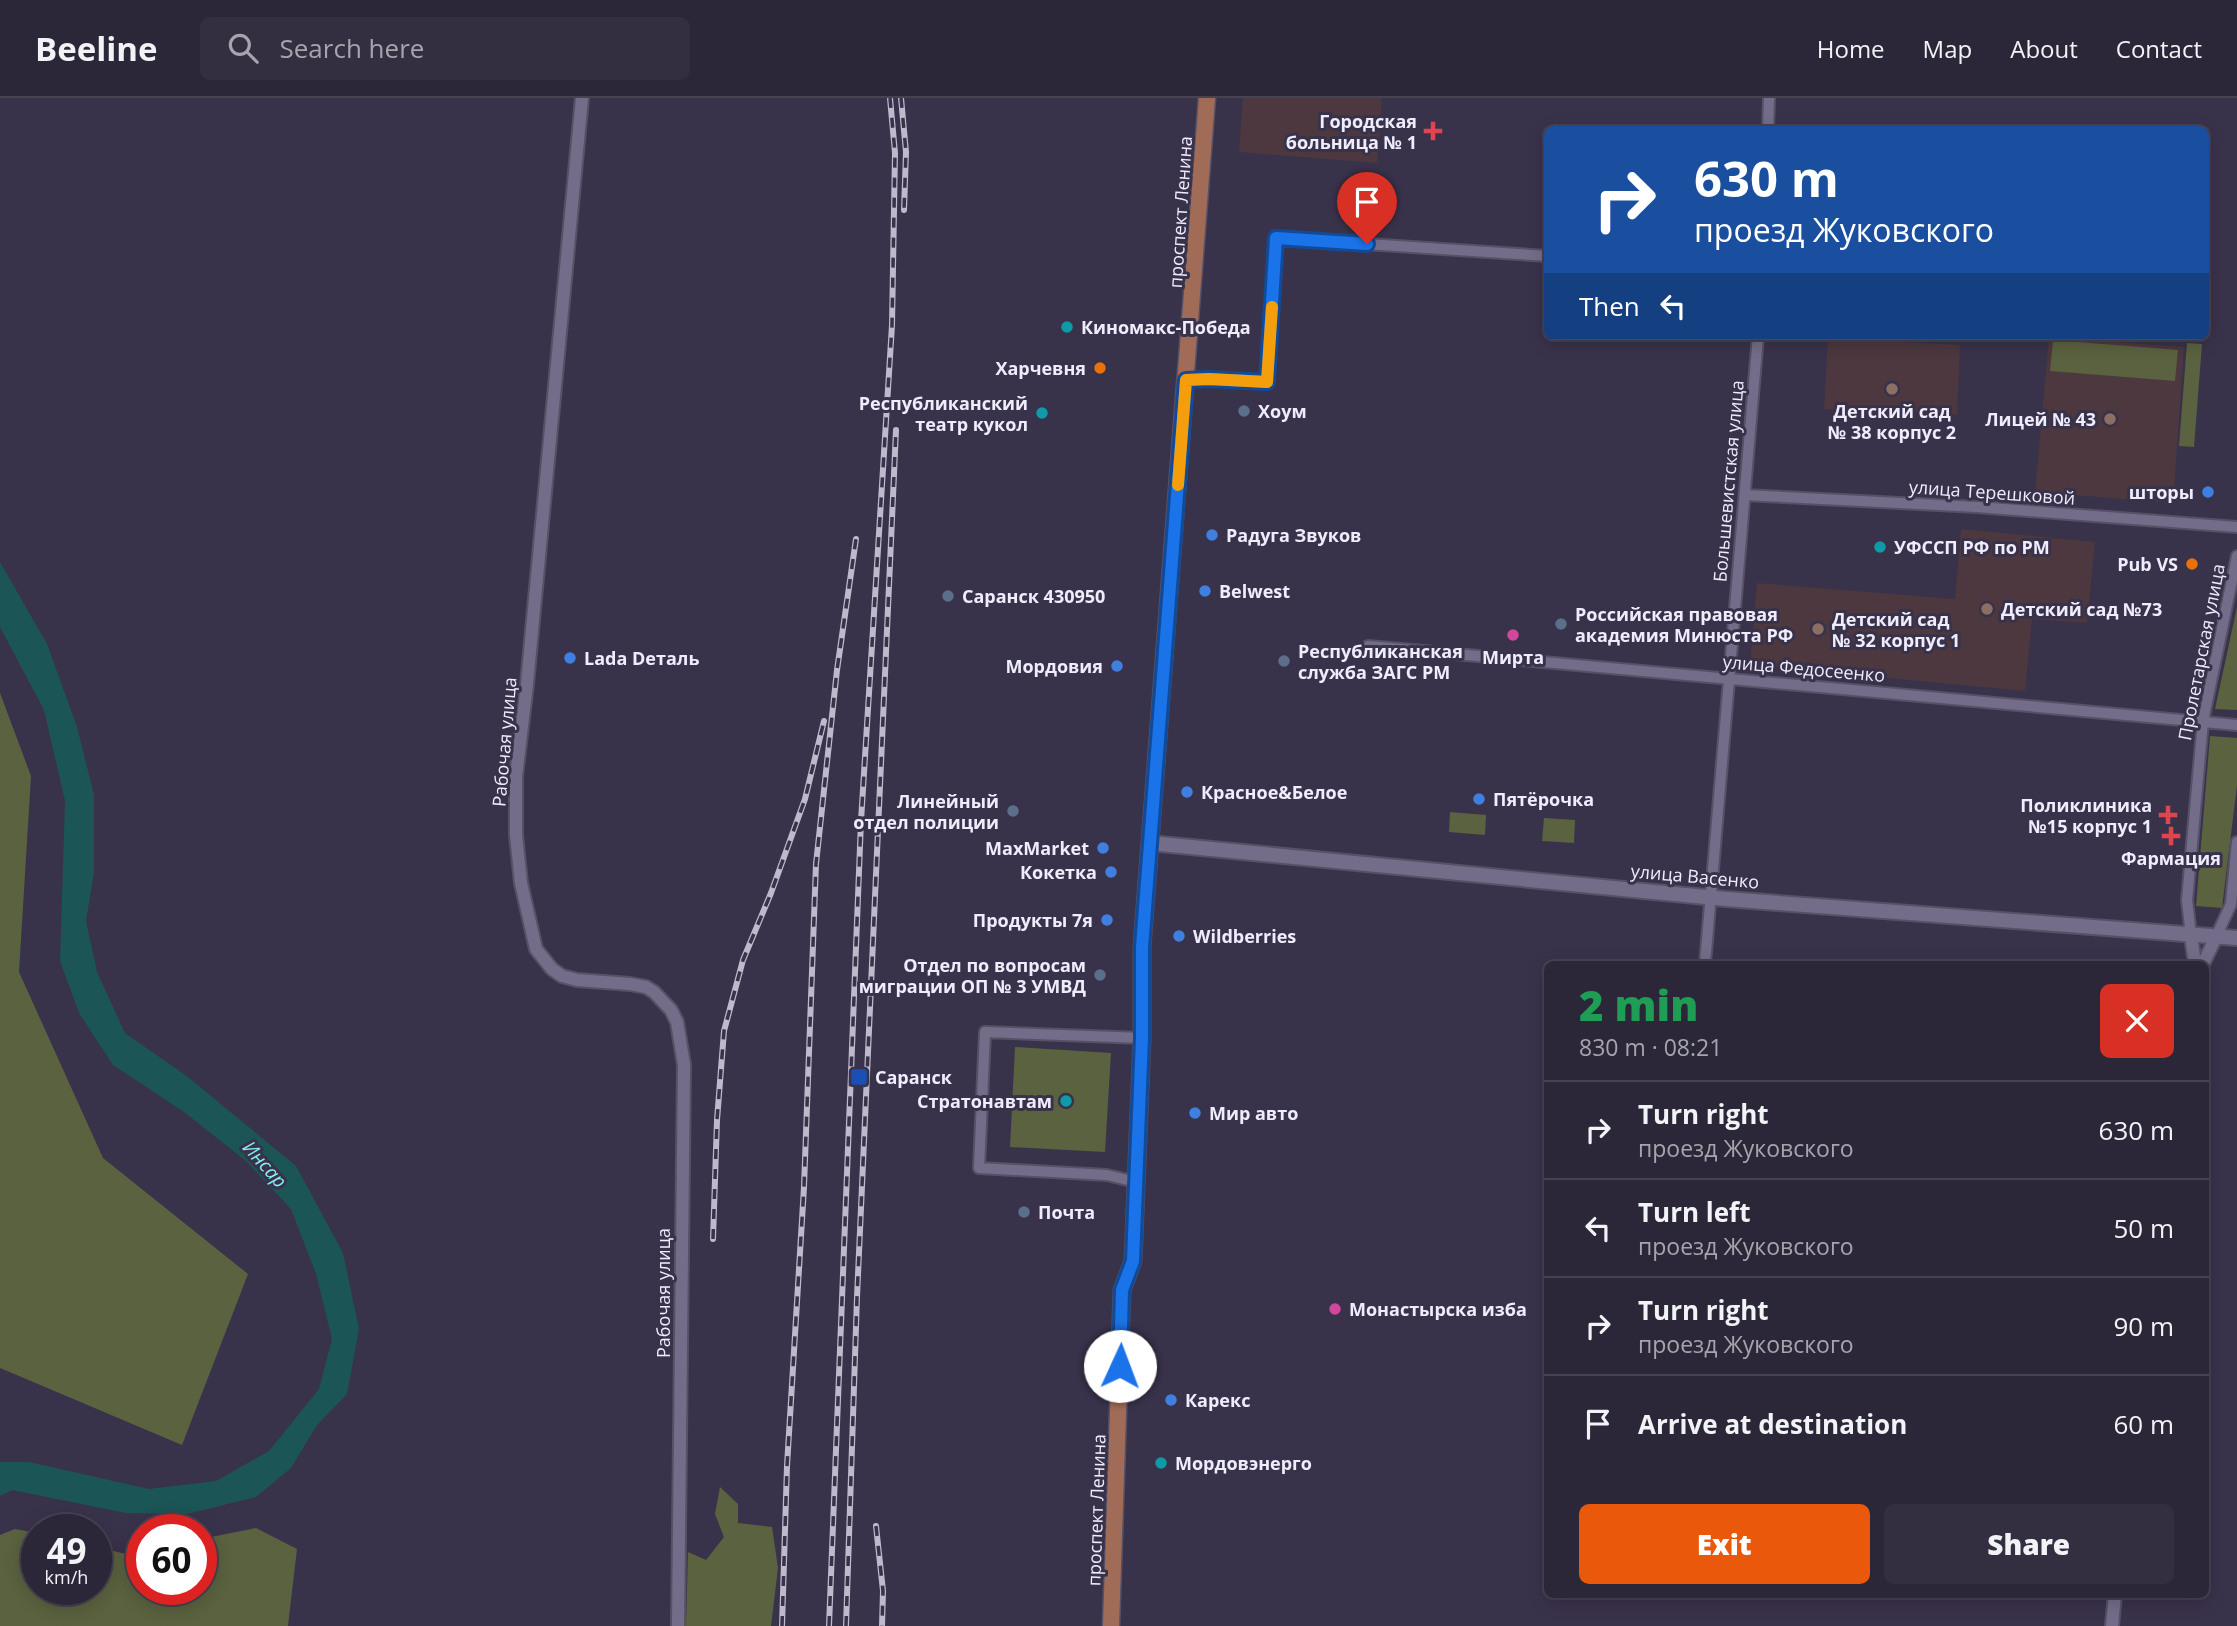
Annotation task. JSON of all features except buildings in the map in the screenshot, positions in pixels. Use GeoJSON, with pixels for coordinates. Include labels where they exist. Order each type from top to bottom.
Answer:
{"type":"FeatureCollection","features":[{"type":"Feature","properties":{"kind":"main road","name":"проспект Ленина"},"geometry":{"type":"LineString","coordinates":[[1111,1626],[1122,1290],[1133,1261],[1142,1038],[1142,947],[1207,98]]}},
{"type":"Feature","properties":{"kind":"main road","name":"улица Васенко"},"geometry":{"type":"LineString","coordinates":[[1150,843],[1711,898],[2237,938]]}},
{"type":"Feature","properties":{"kind":"street","name":"Рабочая улица"},"geometry":{"type":"LineString","coordinates":[[582,98],[516,776],[517,859],[530,929],[536,949],[544,961],[562,976],[577,980],[646,987],[671,1010],[677,1022],[684,1065],[678,1626]]}},
{"type":"Feature","properties":{"kind":"street"},"geometry":{"type":"LineString","coordinates":[[1768,126],[1769,98]]}},
{"type":"Feature","properties":{"kind":"street"},"geometry":{"type":"LineString","coordinates":[[1186,380],[1267,382],[1276,238],[1544,256]]}},
{"type":"Feature","properties":{"kind":"street","name":"Большевистская улица"},"geometry":{"type":"LineString","coordinates":[[1705,961],[1758,340]]}},
{"type":"Feature","properties":{"kind":"street","name":"улица Терешковой"},"geometry":{"type":"LineString","coordinates":[[1745,495],[1988,508],[2237,527]]}},
{"type":"Feature","properties":{"kind":"street","name":"Пролетарская улица"},"geometry":{"type":"LineString","coordinates":[[2195,961],[2187,901],[2203,721],[2237,556]]}},
{"type":"Feature","properties":{"kind":"street","name":"улица Федосеенко"},"geometry":{"type":"LineString","coordinates":[[1368,646],[2237,724]]}},
{"type":"Feature","properties":{"kind":"street"},"geometry":{"type":"LineString","coordinates":[[2204,961],[2231,904],[2237,842]]}},
{"type":"Feature","properties":{"kind":"street"},"geometry":{"type":"LineString","coordinates":[[1136,1182],[1107,1175],[979,1168],[985,1032],[1142,1038]]}},
{"type":"Feature","properties":{"kind":"street"},"geometry":{"type":"LineString","coordinates":[[2112,1626],[2115,1598]]}},
{"type":"Feature","properties":{"kind":"shaded area"},"geometry":{"type":"Polygon","coordinates":[[[1243,98],[1382,98],[1377,163],[1239,152],[1243,98]]]}},
{"type":"Feature","properties":{"kind":"shaded area","name":"Детский сад № 38 корпус 2"},"geometry":{"type":"Polygon","coordinates":[[[1828,340],[1960,345],[1957,415],[1824,409],[1828,340]]]}},
{"type":"Feature","properties":{"kind":"shaded area","name":"Лицей № 43"},"geometry":{"type":"Polygon","coordinates":[[[2049,340],[2090,340],[2184,347],[2173,503],[2035,492],[2049,340]]]}},
{"type":"Feature","properties":{"kind":"shaded area"},"geometry":{"type":"Polygon","coordinates":[[[2053,340],[2178,350],[2175,381],[2050,371],[2053,340]]]}},
{"type":"Feature","properties":{"kind":"shaded area"},"geometry":{"type":"Polygon","coordinates":[[[2187,343],[2202,344],[2194,447],[2179,446],[2187,343]]]}},
{"type":"Feature","properties":{"kind":"shaded area","name":"Детский сад №73"},"geometry":{"type":"Polygon","coordinates":[[[1961,529],[2095,542],[2087,623],[2032,619],[2025,691],[1750,665],[1757,583],[1955,599],[1961,529]]]}},
{"type":"Feature","properties":{"kind":"shaded area"},"geometry":{"type":"Polygon","coordinates":[[[2237,607],[2237,710],[2215,709],[2237,607]]]}},
{"type":"Feature","properties":{"kind":"shaded area"},"geometry":{"type":"Polygon","coordinates":[[[0,693],[31,776],[19,972],[103,1158],[248,1274],[182,1445],[0,1368],[0,693]]]}},
{"type":"Feature","properties":{"kind":"shaded area"},"geometry":{"type":"Polygon","coordinates":[[[2210,736],[2237,738],[2237,785],[2222,908],[2196,906],[2210,736]]]}},
{"type":"Feature","properties":{"kind":"shaded area"},"geometry":{"type":"Polygon","coordinates":[[[1450,812],[1486,815],[1485,835],[1449,832],[1450,812]]]}},
{"type":"Feature","properties":{"kind":"shaded area"},"geometry":{"type":"Polygon","coordinates":[[[1544,818],[1575,820],[1574,843],[1542,841],[1544,818]]]}},
{"type":"Feature","properties":{"kind":"shaded area"},"geometry":{"type":"Polygon","coordinates":[[[1015,1047],[1111,1053],[1105,1152],[1010,1147],[1015,1047]]]}},
{"type":"Feature","properties":{"kind":"shaded area"},"geometry":{"type":"Polygon","coordinates":[[[720,1487],[738,1504],[738,1523],[772,1527],[778,1568],[771,1626],[686,1626],[688,1552],[706,1560],[724,1537],[715,1514],[720,1487]]]}},
{"type":"Feature","properties":{"kind":"shaded area"},"geometry":{"type":"Polygon","coordinates":[[[256,1528],[297,1549],[288,1626],[0,1626],[0,1535],[15,1529],[21,1530],[21,1605],[112,1605],[112,1551],[126,1554],[126,1605],[217,1605],[217,1536],[256,1528]]]}},
{"type":"Feature","properties":{"kind":"water","name":"Инсар"},"geometry":{"type":"Polygon","coordinates":[[[0,562],[47,644],[77,727],[94,795],[94,873],[86,921],[97,972],[125,1033],[188,1077],[296,1166],[343,1253],[359,1329],[347,1394],[317,1425],[291,1468],[256,1497],[187,1514],[126,1513],[12,1490],[0,1496],[0,1462],[29,1462],[149,1489],[216,1481],[269,1451],[319,1389],[332,1339],[316,1274],[291,1209],[246,1161],[184,1112],[113,1065],[79,1013],[60,961],[65,801],[44,710],[0,627],[0,562]]]}},
{"type":"Feature","properties":{"kind":"railway"},"geometry":{"type":"LineString","coordinates":[[829,1626],[861,821],[892,325],[895,153],[890,98]]}},
{"type":"Feature","properties":{"kind":"railway"},"geometry":{"type":"LineString","coordinates":[[901,98],[906,152],[904,210]]}},
{"type":"Feature","properties":{"kind":"railway"},"geometry":{"type":"LineString","coordinates":[[846,1626],[857,1297],[896,430]]}},
{"type":"Feature","properties":{"kind":"railway"},"geometry":{"type":"LineString","coordinates":[[782,1626],[787,1466],[804,1187],[816,864],[837,670],[856,539]]}},
{"type":"Feature","properties":{"kind":"railway"},"geometry":{"type":"LineString","coordinates":[[713,1239],[717,1120],[724,1031],[743,960],[805,799],[824,721]]}},
{"type":"Feature","properties":{"kind":"railway"},"geometry":{"type":"LineString","coordinates":[[876,1526],[883,1591],[882,1626]]}},
{"type":"Feature","properties":{"kind":"slow traffic"},"geometry":{"type":"LineString","coordinates":[[1178,485],[1186,380],[1267,382],[1272,307]]}},
{"type":"Feature","properties":{"kind":"place","name":"Городская больница № 1"},"geometry":{"type":"Point","coordinates":[1433,131]}},
{"type":"Feature","properties":{"kind":"place","name":"Киномакс-Победа"},"geometry":{"type":"Point","coordinates":[1067,327]}},
{"type":"Feature","properties":{"kind":"place","name":"Харчевня"},"geometry":{"type":"Point","coordinates":[1100,368]}},
{"type":"Feature","properties":{"kind":"place","name":"Детский сад № 38 корпус 2"},"geometry":{"type":"Point","coordinates":[1892,389]}},
{"type":"Feature","properties":{"kind":"place","name":"Хоум"},"geometry":{"type":"Point","coordinates":[1244,411]}},
{"type":"Feature","properties":{"kind":"place","name":"Республиканский театр кукол"},"geometry":{"type":"Point","coordinates":[1042,413]}},
{"type":"Feature","properties":{"kind":"place","name":"Лицей № 43"},"geometry":{"type":"Point","coordinates":[2110,419]}},
{"type":"Feature","properties":{"kind":"place","name":"шторы"},"geometry":{"type":"Point","coordinates":[2208,492]}},
{"type":"Feature","properties":{"kind":"place","name":"Радуга Звуков"},"geometry":{"type":"Point","coordinates":[1212,535]}},
{"type":"Feature","properties":{"kind":"place","name":"УФССП РФ по РМ"},"geometry":{"type":"Point","coordinates":[1880,547]}},
{"type":"Feature","properties":{"kind":"place","name":"Pub VS"},"geometry":{"type":"Point","coordinates":[2192,564]}},
{"type":"Feature","properties":{"kind":"place","name":"Belwest"},"geometry":{"type":"Point","coordinates":[1205,591]}},
{"type":"Feature","properties":{"kind":"place","name":"Саранск 430950"},"geometry":{"type":"Point","coordinates":[948,596]}},
{"type":"Feature","properties":{"kind":"place","name":"Детский сад №73"},"geometry":{"type":"Point","coordinates":[1987,609]}},
{"type":"Feature","properties":{"kind":"place","name":"Российская правовая академия Минюста РФ"},"geometry":{"type":"Point","coordinates":[1561,624]}},
{"type":"Feature","properties":{"kind":"place","name":"Детский сад № 32 корпус 1"},"geometry":{"type":"Point","coordinates":[1818,629]}},
{"type":"Feature","properties":{"kind":"place","name":"Мирта"},"geometry":{"type":"Point","coordinates":[1513,635]}},
{"type":"Feature","properties":{"kind":"place","name":"Lada Dеталь"},"geometry":{"type":"Point","coordinates":[570,658]}},
{"type":"Feature","properties":{"kind":"place","name":"Республиканская служба ЗАГС РМ"},"geometry":{"type":"Point","coordinates":[1284,661]}},
{"type":"Feature","properties":{"kind":"place","name":"Мордовия"},"geometry":{"type":"Point","coordinates":[1117,666]}},
{"type":"Feature","properties":{"kind":"place","name":"Красное&Белое"},"geometry":{"type":"Point","coordinates":[1187,792]}},
{"type":"Feature","properties":{"kind":"place","name":"Пятёрочка"},"geometry":{"type":"Point","coordinates":[1479,799]}},
{"type":"Feature","properties":{"kind":"place","name":"Линейный отдел полиции"},"geometry":{"type":"Point","coordinates":[1013,811]}},
{"type":"Feature","properties":{"kind":"place","name":"Поликлиника №15 корпус 1"},"geometry":{"type":"Point","coordinates":[2168,815]}},
{"type":"Feature","properties":{"kind":"place","name":"Фармация"},"geometry":{"type":"Point","coordinates":[2171,836]}},
{"type":"Feature","properties":{"kind":"place","name":"MaxMarket"},"geometry":{"type":"Point","coordinates":[1103,848]}},
{"type":"Feature","properties":{"kind":"place","name":"Кокетка"},"geometry":{"type":"Point","coordinates":[1111,872]}},
{"type":"Feature","properties":{"kind":"place","name":"Продукты 7я"},"geometry":{"type":"Point","coordinates":[1107,920]}},
{"type":"Feature","properties":{"kind":"place","name":"Wildberries"},"geometry":{"type":"Point","coordinates":[1179,936]}},
{"type":"Feature","properties":{"kind":"place","name":"Отдел по вопросам миграции ОП № 3 УМВД"},"geometry":{"type":"Point","coordinates":[1100,975]}},
{"type":"Feature","properties":{"kind":"place","name":"Саранск"},"geometry":{"type":"Point","coordinates":[859,1077]}},
{"type":"Feature","properties":{"kind":"place","name":"Стратонавтам"},"geometry":{"type":"Point","coordinates":[1066,1101]}},
{"type":"Feature","properties":{"kind":"place","name":"Мир авто"},"geometry":{"type":"Point","coordinates":[1195,1113]}},
{"type":"Feature","properties":{"kind":"place","name":"Почта"},"geometry":{"type":"Point","coordinates":[1024,1212]}},
{"type":"Feature","properties":{"kind":"place","name":"Монастырска изба"},"geometry":{"type":"Point","coordinates":[1335,1309]}},
{"type":"Feature","properties":{"kind":"place","name":"Карекс"},"geometry":{"type":"Point","coordinates":[1171,1400]}},
{"type":"Feature","properties":{"kind":"place","name":"Мордовэнерго"},"geometry":{"type":"Point","coordinates":[1161,1463]}},
{"type":"Feature","properties":{"kind":"route"},"geometry":{"type":"LineString","coordinates":[[1120,1366],[1122,1290],[1133,1261],[1142,1038],[1142,947],[1186,380],[1267,382],[1276,238],[1367,244]]}}]}
